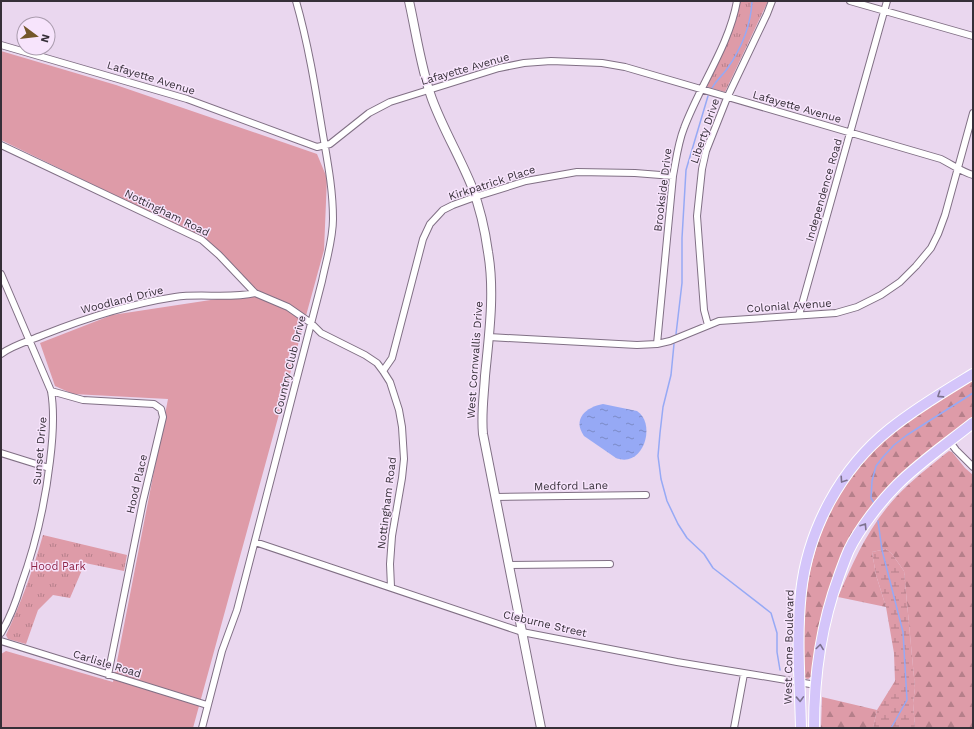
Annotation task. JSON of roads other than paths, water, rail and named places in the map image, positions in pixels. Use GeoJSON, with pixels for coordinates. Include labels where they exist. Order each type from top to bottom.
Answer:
{"type":"FeatureCollection","features":[{"type":"Feature","properties":{"kind":"main road","name":"West Cone Boulevard"},"geometry":{"type":"LineString","coordinates":[[801,728],[800,607],[804,574],[816,532],[829,503],[851,468],[866,451],[889,430],[973,374]]}},
{"type":"Feature","properties":{"kind":"main road"},"geometry":{"type":"LineString","coordinates":[[814,728],[820,644],[832,596],[849,550],[883,500],[893,489],[915,468],[973,424]]}},
{"type":"Feature","properties":{"kind":"street","name":"Country Club Drive"},"geometry":{"type":"LineString","coordinates":[[202,728],[222,651],[237,610],[255,542],[326,262],[333,220],[331,189],[325,146],[305,33],[296,1]]}},
{"type":"Feature","properties":{"kind":"street","name":"West Cornwallis Drive"},"geometry":{"type":"LineString","coordinates":[[409,1],[428,89],[438,114],[472,186],[484,228],[491,287],[489,337],[482,424],[484,443],[541,728]]}},
{"type":"Feature","properties":{"kind":"street","name":"Brookside Drive"},"geometry":{"type":"LineString","coordinates":[[657,344],[673,176],[678,149],[684,128],[730,28],[737,1]]}},
{"type":"Feature","properties":{"kind":"street","name":"Liberty Drive"},"geometry":{"type":"LineString","coordinates":[[708,325],[704,310],[697,216],[698,193],[702,169],[706,151],[726,98],[772,1]]}},
{"type":"Feature","properties":{"kind":"street"},"geometry":{"type":"LineString","coordinates":[[850,1],[973,36]]}},
{"type":"Feature","properties":{"kind":"street","name":"Independence Road"},"geometry":{"type":"LineString","coordinates":[[799,315],[887,1]]}},
{"type":"Feature","properties":{"kind":"street","name":"Lafayette Avenue"},"geometry":{"type":"LineString","coordinates":[[1,45],[187,99],[317,147],[330,144],[371,112],[390,102],[428,89],[499,68],[524,63],[552,61],[601,63],[626,67],[726,98],[941,159],[965,173],[973,175]]}},
{"type":"Feature","properties":{"kind":"street","name":"Colonial Avenue"},"geometry":{"type":"LineString","coordinates":[[489,337],[638,345],[657,344],[670,341],[719,321],[836,313],[857,307],[882,295],[900,282],[931,248],[945,215],[973,113]]}},
{"type":"Feature","properties":{"kind":"street","name":"Nottingham Road"},"geometry":{"type":"LineString","coordinates":[[1,145],[202,240],[219,255],[255,293],[288,308],[311,323],[321,333],[365,355],[377,363],[395,394],[402,427],[404,459],[392,536],[390,564],[391,587]]}},
{"type":"Feature","properties":{"kind":"street","name":"Kirkpatrick Place"},"geometry":{"type":"LineString","coordinates":[[383,371],[392,358],[423,239],[428,228],[443,210],[475,197],[526,181],[577,172],[635,173],[673,176]]}},
{"type":"Feature","properties":{"kind":"street","name":"Sunset Drive"},"geometry":{"type":"LineString","coordinates":[[1,274],[51,391],[54,405],[54,422],[45,504],[34,548],[14,607],[1,633]]}},
{"type":"Feature","properties":{"kind":"street","name":"Woodland Drive"},"geometry":{"type":"LineString","coordinates":[[1,354],[30,340],[89,317],[156,301],[192,296],[246,295],[255,293]]}},
{"type":"Feature","properties":{"kind":"street","name":"Hood Place"},"geometry":{"type":"LineString","coordinates":[[51,391],[83,400],[154,404],[161,409],[163,417],[108,675]]}},
{"type":"Feature","properties":{"kind":"street"},"geometry":{"type":"LineString","coordinates":[[950,442],[973,468]]}},
{"type":"Feature","properties":{"kind":"street"},"geometry":{"type":"LineString","coordinates":[[1,453],[49,468]]}},
{"type":"Feature","properties":{"kind":"street","name":"Medford Lane"},"geometry":{"type":"LineString","coordinates":[[496,497],[646,495]]}},
{"type":"Feature","properties":{"kind":"street","name":"Cleburne Street"},"geometry":{"type":"LineString","coordinates":[[255,542],[522,632],[744,674],[816,685]]}},
{"type":"Feature","properties":{"kind":"street"},"geometry":{"type":"LineString","coordinates":[[509,565],[610,564]]}},
{"type":"Feature","properties":{"kind":"street","name":"Carlisle Road"},"geometry":{"type":"LineString","coordinates":[[1,641],[207,705]]}},
{"type":"Feature","properties":{"kind":"street"},"geometry":{"type":"LineString","coordinates":[[734,728],[744,674]]}},
{"type":"Feature","properties":{"kind":"water"},"geometry":{"type":"Polygon","coordinates":[[[603,404],[637,411],[643,417],[646,425],[644,444],[640,451],[633,457],[625,460],[616,458],[584,436],[581,430],[580,419],[586,411],[603,404]]]}},
{"type":"Feature","properties":{"kind":"waterway"},"geometry":{"type":"LineString","coordinates":[[712,88],[727,69],[741,45],[750,19],[752,1]]}},
{"type":"Feature","properties":{"kind":"waterway"},"geometry":{"type":"LineString","coordinates":[[676,334],[682,283],[682,238],[686,170],[708,96]]}},
{"type":"Feature","properties":{"kind":"waterway"},"geometry":{"type":"LineString","coordinates":[[674,344],[671,375],[663,407],[658,456],[661,479],[667,501],[678,524],[687,538],[704,554],[713,568],[771,613],[777,633],[777,652],[780,670]]}},
{"type":"Feature","properties":{"kind":"waterway"},"geometry":{"type":"LineString","coordinates":[[874,503],[871,498],[872,481],[876,466],[883,457],[894,445],[907,435],[973,393]]}},
{"type":"Feature","properties":{"kind":"waterway"},"geometry":{"type":"LineString","coordinates":[[878,521],[882,550],[903,632],[907,700],[891,728]]}},
{"type":"Feature","properties":{"kind":"park label","name":"Hood Park"},"geometry":{"type":"Point","coordinates":[58,566]}}]}
